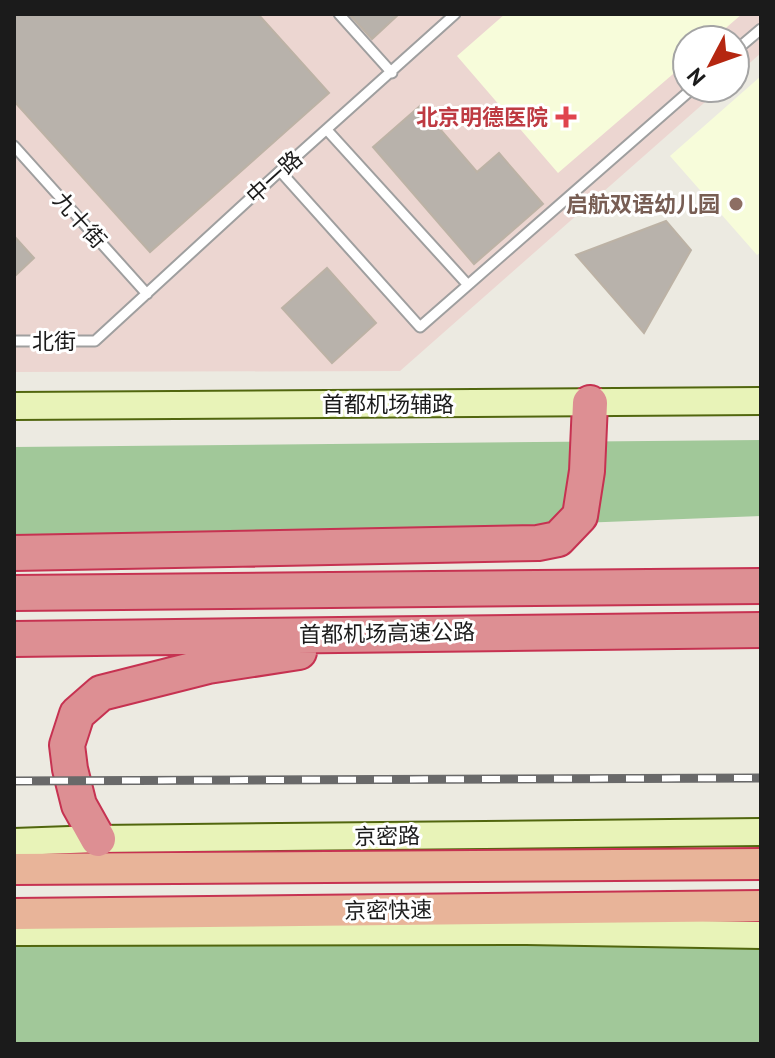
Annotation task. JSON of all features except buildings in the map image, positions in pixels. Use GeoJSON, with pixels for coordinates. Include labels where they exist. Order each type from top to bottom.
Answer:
{"type":"FeatureCollection","features":[{"type":"Feature","properties":{"kind":"highway"},"geometry":{"type":"LineString","coordinates":[[14,553],[538,543],[558,539],[580,516],[587,471],[590,403]]}},
{"type":"Feature","properties":{"kind":"highway","name":"首都机场高速公路"},"geometry":{"type":"LineString","coordinates":[[14,593],[761,586]]}},
{"type":"Feature","properties":{"kind":"highway","name":"首都机场高速公路"},"geometry":{"type":"LineString","coordinates":[[14,639],[761,630]]}},
{"type":"Feature","properties":{"kind":"highway"},"geometry":{"type":"LineString","coordinates":[[98,839],[79,805],[67,745],[77,714],[101,693],[208,666],[438,632]]}},
{"type":"Feature","properties":{"kind":"highway","name":"京密快速"},"geometry":{"type":"LineString","coordinates":[[14,869],[761,864]]}},
{"type":"Feature","properties":{"kind":"highway","name":"京密快速"},"geometry":{"type":"LineString","coordinates":[[14,914],[761,906]]}},
{"type":"Feature","properties":{"kind":"main road","name":"首都机场辅路"},"geometry":{"type":"LineString","coordinates":[[14,406],[761,401]]}},
{"type":"Feature","properties":{"kind":"main road","name":"京密路"},"geometry":{"type":"LineString","coordinates":[[14,842],[761,832]]}},
{"type":"Feature","properties":{"kind":"main road"},"geometry":{"type":"LineString","coordinates":[[14,932],[526,931],[761,935]]}},
{"type":"Feature","properties":{"kind":"lane"},"geometry":{"type":"LineString","coordinates":[[339,14],[392,73]]}},
{"type":"Feature","properties":{"kind":"lane","name":"中一路"},"geometry":{"type":"LineString","coordinates":[[95,341],[455,14]]}},
{"type":"Feature","properties":{"kind":"lane"},"geometry":{"type":"LineString","coordinates":[[280,171],[420,327],[675,104]]}},
{"type":"Feature","properties":{"kind":"lane"},"geometry":{"type":"LineString","coordinates":[[327,130],[468,285]]}},
{"type":"Feature","properties":{"kind":"lane","name":"九十街"},"geometry":{"type":"LineString","coordinates":[[14,146],[147,294]]}},
{"type":"Feature","properties":{"kind":"lane","name":"北街"},"geometry":{"type":"LineString","coordinates":[[14,341],[95,341]]}},
{"type":"Feature","properties":{"kind":"shaded area"},"geometry":{"type":"Polygon","coordinates":[[[14,14],[761,14],[761,53],[751,62],[751,24],[671,24],[671,104],[703,104],[400,371],[14,372],[14,14]]]}},
{"type":"Feature","properties":{"kind":"shaded area","name":"北京明德医院"},"geometry":{"type":"Polygon","coordinates":[[[505,14],[742,14],[730,24],[671,24],[671,76],[558,173],[457,56],[505,14]]]}},
{"type":"Feature","properties":{"kind":"shaded area","name":"启航双语幼儿园"},"geometry":{"type":"Polygon","coordinates":[[[761,76],[761,252],[757,255],[670,156],[729,104],[751,104],[751,85],[761,76]]]}},
{"type":"Feature","properties":{"kind":"green space"},"geometry":{"type":"Polygon","coordinates":[[[761,440],[761,516],[14,545],[14,447],[761,440]]]}},
{"type":"Feature","properties":{"kind":"green space"},"geometry":{"type":"Polygon","coordinates":[[[761,924],[761,1044],[14,1044],[14,930],[761,924]]]}},
{"type":"Feature","properties":{"kind":"railway"},"geometry":{"type":"LineString","coordinates":[[14,781],[761,778]]}},
{"type":"Feature","properties":{"kind":"place","name":"北京明德医院"},"geometry":{"type":"Point","coordinates":[566,117]}},
{"type":"Feature","properties":{"kind":"place","name":"启航双语幼儿园"},"geometry":{"type":"Point","coordinates":[736,204]}}]}
